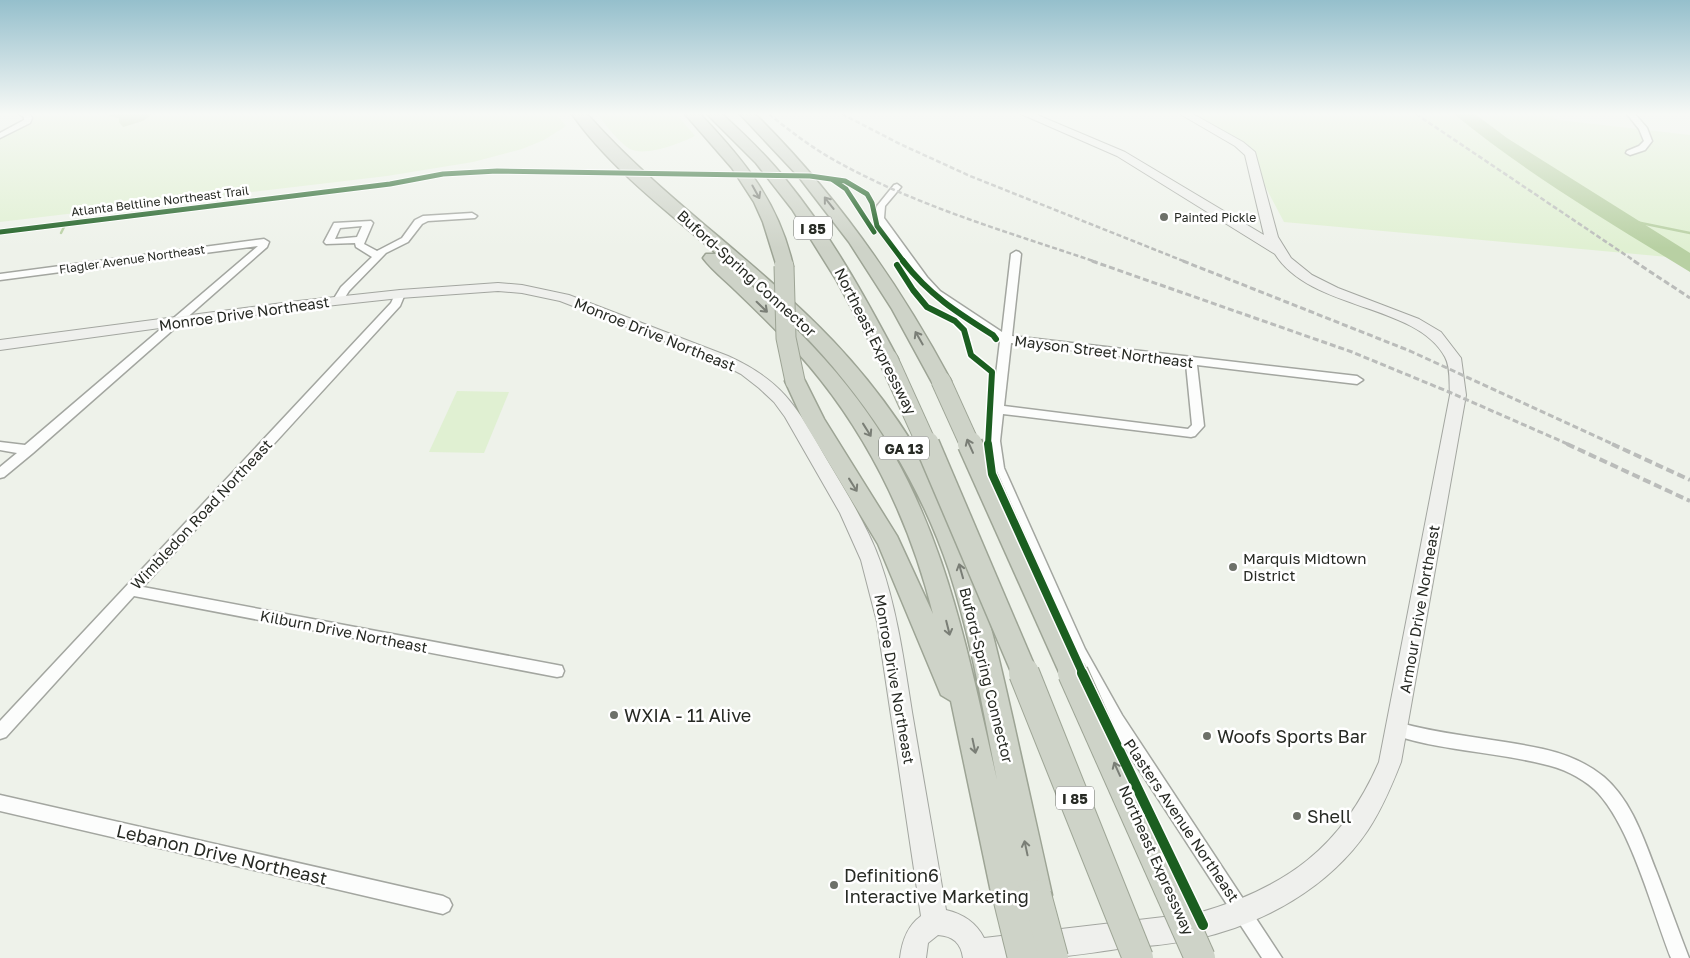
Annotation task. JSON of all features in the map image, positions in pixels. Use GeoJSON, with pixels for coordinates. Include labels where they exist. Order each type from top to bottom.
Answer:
{"type":"FeatureCollection","features":[{"type":"Feature","properties":{"kind":"highway","name":"Buford-Spring Connector"},"geometry":{"type":"LineString","coordinates":[[607,159],[770,315],[831,378],[853,407],[898,485],[937,585],[964,698],[1022,896],[1053,958]]}},
{"type":"Feature","properties":{"kind":"highway","name":"Buford-Spring Connector"},"geometry":{"type":"LineString","coordinates":[[621,159],[653,189],[779,298],[826,345],[878,408],[900,441],[943,522],[958,563],[983,646],[1022,896],[1023,958]]}},
{"type":"Feature","properties":{"kind":"highway"},"geometry":{"type":"LineString","coordinates":[[731,159],[752,184],[769,214],[781,244],[784,266],[784,331],[789,364],[795,381],[814,420],[889,542],[950,687],[964,698]]}},
{"type":"Feature","properties":{"kind":"highway","name":"Northeast Expressway"},"geometry":{"type":"LineString","coordinates":[[761,159],[803,213],[844,275],[888,359],[931,451],[1144,950]]}},
{"type":"Feature","properties":{"kind":"highway","name":"Northeast Expressway"},"geometry":{"type":"LineString","coordinates":[[790,159],[806,176],[854,237],[902,309],[922,343],[1116,768],[1200,958]]}},
{"type":"Feature","properties":{"kind":"highway"},"geometry":{"type":"LineString","coordinates":[[779,298],[826,338],[876,390],[917,442],[958,510],[1012,621],[1144,950]]}},
{"type":"Feature","properties":{"kind":"street","name":"Armour Drive Northeast"},"geometry":{"type":"LineString","coordinates":[[976,955],[1144,950],[1196,927],[1244,913],[1276,897],[1303,881],[1326,862],[1350,837],[1366,815],[1381,786],[1390,762],[1397,729],[1458,395],[1455,362],[1447,347],[1423,328],[1314,283],[1276,250],[1245,228],[1129,159]]}},
{"type":"Feature","properties":{"kind":"street"},"geometry":{"type":"LineString","coordinates":[[1252,159],[1271,237],[1276,250]]}},
{"type":"Feature","properties":{"kind":"street","name":"Mayson Street Northeast"},"geometry":{"type":"LineString","coordinates":[[897,187],[881,206],[879,218],[923,279],[936,293],[1005,340],[1357,380]]}},
{"type":"Feature","properties":{"kind":"street"},"geometry":{"type":"LineString","coordinates":[[338,300],[345,290],[383,251],[405,240],[418,222],[426,218],[472,216]]}},
{"type":"Feature","properties":{"kind":"street"},"geometry":{"type":"LineString","coordinates":[[361,240],[359,245],[378,256]]}},
{"type":"Feature","properties":{"kind":"street","name":"Flagler Avenue Northeast"},"geometry":{"type":"LineString","coordinates":[[0,277],[264,242],[264,246],[174,322]]}},
{"type":"Feature","properties":{"kind":"street","name":"Plasters Avenue Northeast"},"geometry":{"type":"LineString","coordinates":[[1016,254],[994,441],[998,468],[1079,652],[1116,720],[1272,958]]}},
{"type":"Feature","properties":{"kind":"street","name":"Monroe Drive Northeast"},"geometry":{"type":"LineString","coordinates":[[0,345],[338,300],[498,288],[546,292],[723,359],[746,370],[780,398],[792,414],[849,513],[870,560],[881,592],[896,673],[935,921]]}},
{"type":"Feature","properties":{"kind":"street","name":"Wimbledon Road Northeast"},"geometry":{"type":"LineString","coordinates":[[0,732],[396,304],[400,294]]}},
{"type":"Feature","properties":{"kind":"street"},"geometry":{"type":"LineString","coordinates":[[0,474],[174,322]]}},
{"type":"Feature","properties":{"kind":"street"},"geometry":{"type":"LineString","coordinates":[[997,408],[1191,433],[1198,426],[1191,361]]}},
{"type":"Feature","properties":{"kind":"street"},"geometry":{"type":"LineString","coordinates":[[0,446],[29,450]]}},
{"type":"Feature","properties":{"kind":"street","name":"Kilburn Drive Northeast"},"geometry":{"type":"LineString","coordinates":[[130,590],[557,671]]}},
{"type":"Feature","properties":{"kind":"street"},"geometry":{"type":"LineString","coordinates":[[1397,729],[1419,737],[1556,760],[1590,777],[1606,790],[1618,804],[1630,825],[1680,958]]}},
{"type":"Feature","properties":{"kind":"street","name":"Lebanon Drive Northeast"},"geometry":{"type":"LineString","coordinates":[[0,803],[443,905]]}},
{"type":"Feature","properties":{"kind":"street"},"geometry":{"type":"LineString","coordinates":[[913,958],[915,944],[921,932],[935,921],[947,922],[958,926],[971,939],[976,955]]}},
{"type":"Feature","properties":{"kind":"shaded area"},"geometry":{"type":"Polygon","coordinates":[[[0,159],[485,159],[387,176],[0,222],[0,159]]]}},
{"type":"Feature","properties":{"kind":"shaded area"},"geometry":{"type":"Polygon","coordinates":[[[1251,159],[1690,159],[1690,259],[1284,222],[1251,159]]]}},
{"type":"Feature","properties":{"kind":"shaded area"},"geometry":{"type":"Polygon","coordinates":[[[1513,159],[1540,159],[1690,253],[1690,272],[1599,216],[1513,159]]]}},
{"type":"Feature","properties":{"kind":"shaded area"},"geometry":{"type":"Polygon","coordinates":[[[457,391],[509,392],[484,453],[429,452],[457,391]]]}},
{"type":"Feature","properties":{"kind":"waterway"},"geometry":{"type":"LineString","coordinates":[[1636,222],[1690,233]]}},
{"type":"Feature","properties":{"kind":"waterway"},"geometry":{"type":"LineString","coordinates":[[61,233],[65,225]]}},
{"type":"Feature","properties":{"kind":"railway"},"geometry":{"type":"LineString","coordinates":[[832,159],[865,176],[930,205],[1096,262]]}},
{"type":"Feature","properties":{"kind":"railway"},"geometry":{"type":"LineString","coordinates":[[932,159],[970,176],[1186,262]]}},
{"type":"Feature","properties":{"kind":"railway"},"geometry":{"type":"LineString","coordinates":[[1482,159],[1636,262]]}},
{"type":"Feature","properties":{"kind":"railway"},"geometry":{"type":"LineString","coordinates":[[1092,261],[1352,352],[1570,445]]}},
{"type":"Feature","properties":{"kind":"railway"},"geometry":{"type":"LineString","coordinates":[[1183,261],[1410,351],[1615,445]]}},
{"type":"Feature","properties":{"kind":"railway"},"geometry":{"type":"LineString","coordinates":[[1634,261],[1690,298]]}},
{"type":"Feature","properties":{"kind":"railway"},"geometry":{"type":"LineString","coordinates":[[1567,444],[1690,501]]}},
{"type":"Feature","properties":{"kind":"railway"},"geometry":{"type":"LineString","coordinates":[[1612,444],[1690,480]]}},
{"type":"Feature","properties":{"kind":"cycle path","name":"Atlanta Beltline Northeast Trail"},"geometry":{"type":"LineString","coordinates":[[0,232],[390,184],[436,175],[470,172],[551,170],[822,176],[845,181],[863,189],[872,203],[877,226],[914,275],[928,290],[949,307],[993,335],[996,339]]}},
{"type":"Feature","properties":{"kind":"cycle path"},"geometry":{"type":"LineString","coordinates":[[833,180],[846,189],[874,232]]}},
{"type":"Feature","properties":{"kind":"cycle path"},"geometry":{"type":"LineString","coordinates":[[897,265],[913,290],[927,307],[961,326],[968,337],[971,355],[992,372],[988,439],[992,474],[1096,703],[1203,925]]}},
{"type":"Feature","properties":{"kind":"place","name":"Painted Pickle"},"geometry":{"type":"Point","coordinates":[1164,217]}},
{"type":"Feature","properties":{"kind":"place","name":"Marquis Midtown District"},"geometry":{"type":"Point","coordinates":[1233,567]}},
{"type":"Feature","properties":{"kind":"place","name":"WXIA - 11 Alive"},"geometry":{"type":"Point","coordinates":[614,715]}},
{"type":"Feature","properties":{"kind":"place","name":"Woofs Sports Bar"},"geometry":{"type":"Point","coordinates":[1207,736]}},
{"type":"Feature","properties":{"kind":"place","name":"Shell"},"geometry":{"type":"Point","coordinates":[1297,816]}},
{"type":"Feature","properties":{"kind":"place","name":"Definition6 Interactive Marketing"},"geometry":{"type":"Point","coordinates":[834,885]}}]}
